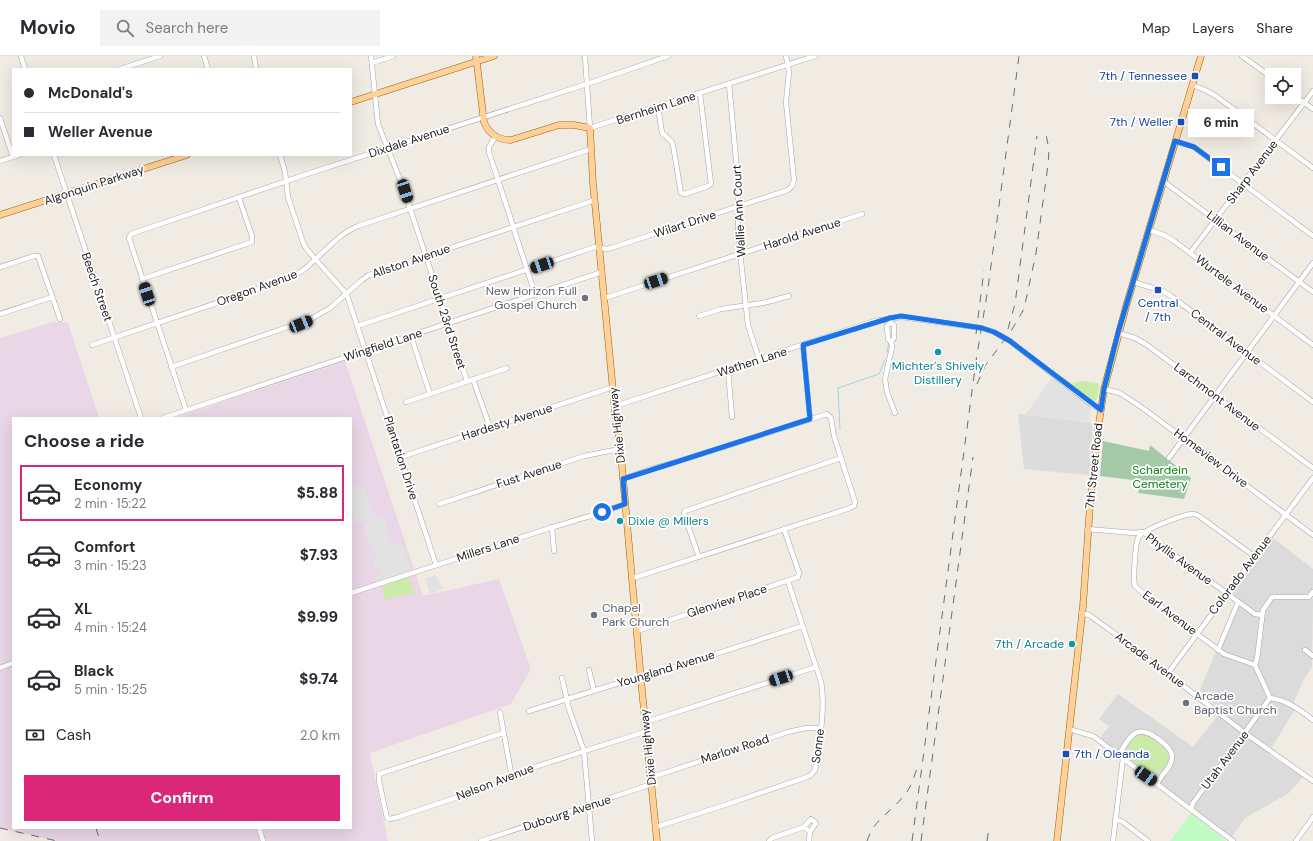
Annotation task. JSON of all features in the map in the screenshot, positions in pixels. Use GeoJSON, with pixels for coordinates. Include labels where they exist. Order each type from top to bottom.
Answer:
{"type":"FeatureCollection","features":[{"type":"Feature","properties":{"kind":"main road"},"geometry":{"type":"LineString","coordinates":[[352,102],[476,59],[494,56]]}},
{"type":"Feature","properties":{"kind":"main road","name":"7th Street Road"},"geometry":{"type":"LineString","coordinates":[[1057,841],[1084,598],[1087,529],[1104,389],[1118,333],[1201,56]]}},
{"type":"Feature","properties":{"kind":"main road"},"geometry":{"type":"LineString","coordinates":[[476,59],[485,126],[495,137]]}},
{"type":"Feature","properties":{"kind":"main road","name":"Bernheim Lane"},"geometry":{"type":"LineString","coordinates":[[495,137],[503,140],[511,140],[554,126],[563,125],[574,125],[590,128]]}},
{"type":"Feature","properties":{"kind":"main road","name":"Dixie Highway"},"geometry":{"type":"LineString","coordinates":[[590,128],[595,200],[658,841]]}},
{"type":"Feature","properties":{"kind":"main road","name":"Algonquin Parkway"},"geometry":{"type":"LineString","coordinates":[[0,215],[184,156]]}},
{"type":"Feature","properties":{"kind":"street"},"geometry":{"type":"LineString","coordinates":[[21,56],[25,68]]}},
{"type":"Feature","properties":{"kind":"street"},"geometry":{"type":"LineString","coordinates":[[123,68],[160,56]]}},
{"type":"Feature","properties":{"kind":"street"},"geometry":{"type":"LineString","coordinates":[[204,56],[208,68]]}},
{"type":"Feature","properties":{"kind":"street"},"geometry":{"type":"LineString","coordinates":[[254,56],[256,68]]}},
{"type":"Feature","properties":{"kind":"street","name":"South 23rd Street"},"geometry":{"type":"LineString","coordinates":[[371,56],[378,124],[410,208],[467,382]]}},
{"type":"Feature","properties":{"kind":"street"},"geometry":{"type":"LineString","coordinates":[[372,63],[393,56]]}},
{"type":"Feature","properties":{"kind":"street","name":"Dixie Highway"},"geometry":{"type":"LineString","coordinates":[[585,56],[590,128]]}},
{"type":"Feature","properties":{"kind":"street","name":"Dixdale Avenue"},"geometry":{"type":"LineString","coordinates":[[142,278],[130,236],[306,174],[587,84],[668,56]]}},
{"type":"Feature","properties":{"kind":"street"},"geometry":{"type":"LineString","coordinates":[[786,56],[788,65]]}},
{"type":"Feature","properties":{"kind":"street","name":"Bernheim Lane"},"geometry":{"type":"LineString","coordinates":[[590,128],[815,56]]}},
{"type":"Feature","properties":{"kind":"street"},"geometry":{"type":"LineString","coordinates":[[1246,57],[1265,72]]}},
{"type":"Feature","properties":{"kind":"street","name":"Wilart Drive"},"geometry":{"type":"LineString","coordinates":[[357,326],[586,250],[595,248],[607,250],[788,190],[792,186],[794,180],[786,102],[788,65]]}},
{"type":"Feature","properties":{"kind":"street","name":"Wallie Ann Court"},"geometry":{"type":"LineString","coordinates":[[728,84],[738,181],[738,234],[746,306],[750,334],[759,359]]}},
{"type":"Feature","properties":{"kind":"street"},"geometry":{"type":"LineString","coordinates":[[1192,85],[1216,96],[1313,168]]}},
{"type":"Feature","properties":{"kind":"street","name":"Sharp Avenue"},"geometry":{"type":"LineString","coordinates":[[1190,253],[1313,91]]}},
{"type":"Feature","properties":{"kind":"street"},"geometry":{"type":"LineString","coordinates":[[658,107],[662,133],[672,141],[678,183],[681,193],[685,194],[710,184],[700,93]]}},
{"type":"Feature","properties":{"kind":"street"},"geometry":{"type":"LineString","coordinates":[[1301,100],[1313,109]]}},
{"type":"Feature","properties":{"kind":"street"},"geometry":{"type":"LineString","coordinates":[[0,118],[12,154]]}},
{"type":"Feature","properties":{"kind":"street"},"geometry":{"type":"LineString","coordinates":[[495,137],[489,147],[489,152],[535,294]]}},
{"type":"Feature","properties":{"kind":"street"},"geometry":{"type":"LineString","coordinates":[[1175,141],[1194,147],[1313,236]]}},
{"type":"Feature","properties":{"kind":"street","name":"Oregon Avenue"},"geometry":{"type":"LineString","coordinates":[[92,345],[288,280],[300,273],[316,260],[352,228],[591,149]]}},
{"type":"Feature","properties":{"kind":"street"},"geometry":{"type":"LineString","coordinates":[[0,161],[16,156]]}},
{"type":"Feature","properties":{"kind":"street","name":"Beech Street"},"geometry":{"type":"LineString","coordinates":[[54,156],[141,417]]}},
{"type":"Feature","properties":{"kind":"street"},"geometry":{"type":"LineString","coordinates":[[280,156],[285,172],[288,197],[306,249],[346,294]]}},
{"type":"Feature","properties":{"kind":"street","name":"Lillian Avenue"},"geometry":{"type":"LineString","coordinates":[[1163,181],[1313,292]]}},
{"type":"Feature","properties":{"kind":"street"},"geometry":{"type":"LineString","coordinates":[[186,410],[142,278],[252,242],[252,236],[239,198]]}},
{"type":"Feature","properties":{"kind":"street","name":"Allston Avenue"},"geometry":{"type":"LineString","coordinates":[[171,367],[312,319],[330,308],[369,275],[595,200]]}},
{"type":"Feature","properties":{"kind":"street","name":"Harold Avenue"},"geometry":{"type":"LineString","coordinates":[[605,298],[862,214]]}},
{"type":"Feature","properties":{"kind":"street","name":"Wurtele Avenue"},"geometry":{"type":"LineString","coordinates":[[1149,230],[1168,237],[1313,345]]}},
{"type":"Feature","properties":{"kind":"street"},"geometry":{"type":"LineString","coordinates":[[0,267],[37,255],[60,319]]}},
{"type":"Feature","properties":{"kind":"street"},"geometry":{"type":"LineString","coordinates":[[1169,458],[1313,263]]}},
{"type":"Feature","properties":{"kind":"street","name":"Wingfield Lane"},"geometry":{"type":"LineString","coordinates":[[166,417],[602,272]]}},
{"type":"Feature","properties":{"kind":"street","name":"Central Avenue"},"geometry":{"type":"LineString","coordinates":[[1133,282],[1167,293],[1313,402]]}},
{"type":"Feature","properties":{"kind":"street","name":"Plantation Drive"},"geometry":{"type":"LineString","coordinates":[[346,294],[436,565]]}},
{"type":"Feature","properties":{"kind":"street"},"geometry":{"type":"LineString","coordinates":[[700,316],[721,309],[763,304],[789,296]]}},
{"type":"Feature","properties":{"kind":"street"},"geometry":{"type":"LineString","coordinates":[[0,314],[52,297]]}},
{"type":"Feature","properties":{"kind":"street","name":"Wathen Lane"},"geometry":{"type":"LineString","coordinates":[[615,406],[803,345],[901,316],[982,328],[994,332],[1010,341],[1101,410]]}},
{"type":"Feature","properties":{"kind":"street"},"geometry":{"type":"LineString","coordinates":[[890,320],[887,326],[888,339],[891,342],[892,347],[885,379],[887,392],[895,413]]}},
{"type":"Feature","properties":{"kind":"street","name":"Larchmont Avenue"},"geometry":{"type":"LineString","coordinates":[[1118,333],[1132,336],[1142,341],[1313,468]]}},
{"type":"Feature","properties":{"kind":"street"},"geometry":{"type":"LineString","coordinates":[[411,336],[430,394]]}},
{"type":"Feature","properties":{"kind":"street"},"geometry":{"type":"LineString","coordinates":[[803,345],[810,419]]}},
{"type":"Feature","properties":{"kind":"street"},"geometry":{"type":"LineString","coordinates":[[406,402],[507,368]]}},
{"type":"Feature","properties":{"kind":"street"},"geometry":{"type":"LineString","coordinates":[[728,370],[732,417]]}},
{"type":"Feature","properties":{"kind":"street","name":"South 23rd Street"},"geometry":{"type":"LineString","coordinates":[[473,379],[490,428]]}},
{"type":"Feature","properties":{"kind":"street","name":"Hardesty Avenue"},"geometry":{"type":"LineString","coordinates":[[401,457],[613,387]]}},
{"type":"Feature","properties":{"kind":"street","name":"Homeview Drive"},"geometry":{"type":"LineString","coordinates":[[1104,389],[1123,395],[1144,408],[1313,535]]}},
{"type":"Feature","properties":{"kind":"street"},"geometry":{"type":"LineString","coordinates":[[623,479],[827,414],[829,416],[855,502],[854,506],[633,578]]}},
{"type":"Feature","properties":{"kind":"street","name":"Fust Avenue"},"geometry":{"type":"LineString","coordinates":[[439,504],[584,456],[620,449]]}},
{"type":"Feature","properties":{"kind":"street"},"geometry":{"type":"LineString","coordinates":[[699,557],[684,512],[687,509],[841,458]]}},
{"type":"Feature","properties":{"kind":"street","name":"Colorado Avenue"},"geometry":{"type":"LineString","coordinates":[[1168,673],[1313,478]]}},
{"type":"Feature","properties":{"kind":"street","name":"Millers Lane"},"geometry":{"type":"LineString","coordinates":[[352,593],[625,504]]}},
{"type":"Feature","properties":{"kind":"street"},"geometry":{"type":"LineString","coordinates":[[1143,532],[1153,527],[1194,514],[1199,516],[1254,556]]}},
{"type":"Feature","properties":{"kind":"street"},"geometry":{"type":"LineString","coordinates":[[552,527],[554,551]]}},
{"type":"Feature","properties":{"kind":"street"},"geometry":{"type":"LineString","coordinates":[[784,529],[799,573],[798,576],[788,581]]}},
{"type":"Feature","properties":{"kind":"street","name":"Phyllis Avenue"},"geometry":{"type":"LineString","coordinates":[[1087,529],[1134,533],[1143,532],[1255,614],[1262,615]]}},
{"type":"Feature","properties":{"kind":"street","name":"Earl Avenue"},"geometry":{"type":"LineString","coordinates":[[1143,532],[1138,538],[1134,581],[1135,586],[1224,654],[1255,665]]}},
{"type":"Feature","properties":{"kind":"street","name":"Sonne"},"geometry":{"type":"LineString","coordinates":[[656,827],[809,776],[815,770],[823,698],[821,682],[788,581]]}},
{"type":"Feature","properties":{"kind":"street","name":"Glenview Place"},"geometry":{"type":"LineString","coordinates":[[637,631],[788,581]]}},
{"type":"Feature","properties":{"kind":"street"},"geometry":{"type":"LineString","coordinates":[[1313,592],[1311,599],[1272,597],[1263,607],[1255,665],[1270,698],[1292,705],[1313,720]]}},
{"type":"Feature","properties":{"kind":"street"},"geometry":{"type":"LineString","coordinates":[[1218,650],[1238,602]]}},
{"type":"Feature","properties":{"kind":"street","name":"Arcade Avenue"},"geometry":{"type":"LineString","coordinates":[[1082,613],[1089,615],[1168,673],[1245,733],[1313,781]]}},
{"type":"Feature","properties":{"kind":"street","name":"Youngland Avenue"},"geometry":{"type":"LineString","coordinates":[[529,711],[634,678],[666,670],[802,626]]}},
{"type":"Feature","properties":{"kind":"street"},"geometry":{"type":"LineString","coordinates":[[1305,650],[1313,656]]}},
{"type":"Feature","properties":{"kind":"street"},"geometry":{"type":"LineString","coordinates":[[0,668],[12,663]]}},
{"type":"Feature","properties":{"kind":"street"},"geometry":{"type":"LineString","coordinates":[[646,722],[816,667]]}},
{"type":"Feature","properties":{"kind":"street"},"geometry":{"type":"LineString","coordinates":[[589,670],[594,691]]}},
{"type":"Feature","properties":{"kind":"street"},"geometry":{"type":"LineString","coordinates":[[562,678],[584,752],[592,841]]}},
{"type":"Feature","properties":{"kind":"street","name":"Utah Avenue"},"geometry":{"type":"LineString","coordinates":[[1191,809],[1193,803],[1270,698]]}},
{"type":"Feature","properties":{"kind":"street"},"geometry":{"type":"LineString","coordinates":[[500,712],[512,778]]}},
{"type":"Feature","properties":{"kind":"street","name":"Marlow Road"},"geometry":{"type":"LineString","coordinates":[[652,777],[788,732],[806,728],[820,728]]}},
{"type":"Feature","properties":{"kind":"street"},"geometry":{"type":"LineString","coordinates":[[1069,729],[1093,736],[1233,841]]}},
{"type":"Feature","properties":{"kind":"street","name":"Nelson Avenue"},"geometry":{"type":"LineString","coordinates":[[503,733],[379,774],[386,816],[389,819],[506,781],[527,770],[647,731]]}},
{"type":"Feature","properties":{"kind":"street"},"geometry":{"type":"LineString","coordinates":[[1113,841],[1121,757],[1133,734],[1139,731],[1147,732],[1168,747],[1172,754],[1171,762],[1157,784]]}},
{"type":"Feature","properties":{"kind":"street","name":"Dubourg Avenue"},"geometry":{"type":"LineString","coordinates":[[481,841],[652,784]]}},
{"type":"Feature","properties":{"kind":"street"},"geometry":{"type":"LineString","coordinates":[[1296,841],[1313,817]]}},
{"type":"Feature","properties":{"kind":"street"},"geometry":{"type":"LineString","coordinates":[[1115,818],[1148,841]]}},
{"type":"Feature","properties":{"kind":"street"},"geometry":{"type":"LineString","coordinates":[[769,841],[772,838],[804,827],[811,819],[816,823],[810,832],[809,841]]}},
{"type":"Feature","properties":{"kind":"street"},"geometry":{"type":"LineString","coordinates":[[804,827],[810,832]]}},
{"type":"Feature","properties":{"kind":"street"},"geometry":{"type":"LineString","coordinates":[[259,829],[263,841]]}},
{"type":"Feature","properties":{"kind":"shaded area"},"geometry":{"type":"Polygon","coordinates":[[[53,322],[68,323],[99,417],[12,417],[12,829],[352,829],[352,417],[178,417],[345,361],[423,596],[499,579],[531,669],[511,704],[370,753],[388,841],[57,841],[0,828],[0,338],[53,322]]]}},
{"type":"Feature","properties":{"kind":"shaded area"},"geometry":{"type":"Polygon","coordinates":[[[1052,378],[1091,407],[1089,423],[1025,415],[1052,378]]]}},
{"type":"Feature","properties":{"kind":"shaded area"},"geometry":{"type":"Polygon","coordinates":[[[1018,414],[1093,423],[1089,475],[1024,469],[1018,414]]]}},
{"type":"Feature","properties":{"kind":"shaded area"},"geometry":{"type":"Polygon","coordinates":[[[360,485],[361,487],[364,486],[373,514],[384,519],[392,543],[403,547],[402,549],[406,554],[411,568],[415,570],[376,583],[374,577],[382,574],[379,568],[375,568],[373,561],[376,560],[375,556],[362,524],[370,522],[371,520],[356,523],[352,511],[352,488],[360,485]]]}},
{"type":"Feature","properties":{"kind":"shaded area"},"geometry":{"type":"Polygon","coordinates":[[[1272,537],[1313,569],[1313,588],[1309,595],[1313,599],[1312,667],[1303,681],[1294,702],[1295,709],[1268,754],[1303,777],[1289,793],[1245,818],[1232,837],[1100,738],[1109,726],[1099,719],[1118,694],[1193,747],[1222,710],[1199,692],[1236,604],[1230,593],[1272,537]]]}},
{"type":"Feature","properties":{"kind":"shaded area"},"geometry":{"type":"Polygon","coordinates":[[[436,575],[443,589],[430,594],[425,578],[436,575]]]}},
{"type":"Feature","properties":{"kind":"green space"},"geometry":{"type":"Polygon","coordinates":[[[1053,368],[1055,368],[1054,371],[1070,382],[1074,383],[1081,381],[1097,383],[1099,385],[1097,399],[1094,401],[1086,398],[1053,372],[1053,368]]]}},
{"type":"Feature","properties":{"kind":"green space","name":"Schardein Cemetery"},"geometry":{"type":"Polygon","coordinates":[[[1103,441],[1149,451],[1150,445],[1191,478],[1184,499],[1138,493],[1141,481],[1100,476],[1103,441]]]}},
{"type":"Feature","properties":{"kind":"green space"},"geometry":{"type":"Polygon","coordinates":[[[404,578],[409,579],[415,594],[409,593],[385,600],[382,591],[384,586],[404,578]]]}},
{"type":"Feature","properties":{"kind":"green space"},"geometry":{"type":"Polygon","coordinates":[[[1138,734],[1152,738],[1166,749],[1168,753],[1169,759],[1167,763],[1161,771],[1158,769],[1154,774],[1157,776],[1156,777],[1153,777],[1122,754],[1123,751],[1127,753],[1130,748],[1127,746],[1133,737],[1138,734]]]}},
{"type":"Feature","properties":{"kind":"green space"},"geometry":{"type":"Polygon","coordinates":[[[1191,813],[1226,841],[1170,841],[1191,813]]]}},
{"type":"Feature","properties":{"kind":"waterway"},"geometry":{"type":"LineString","coordinates":[[872,325],[883,322],[887,324]]}},
{"type":"Feature","properties":{"kind":"waterway"},"geometry":{"type":"LineString","coordinates":[[887,352],[889,343]]}},
{"type":"Feature","properties":{"kind":"waterway"},"geometry":{"type":"LineString","coordinates":[[840,429],[838,388],[879,374],[885,360]]}},
{"type":"Feature","properties":{"kind":"railway"},"geometry":{"type":"LineString","coordinates":[[912,841],[976,361],[988,288],[1019,56]]}},
{"type":"Feature","properties":{"kind":"railway"},"geometry":{"type":"LineString","coordinates":[[977,384],[985,366],[1011,331],[1024,309],[1036,253],[1048,165],[1049,150],[1045,129]]}},
{"type":"Feature","properties":{"kind":"railway"},"geometry":{"type":"LineString","coordinates":[[1008,329],[1015,304],[1037,136]]}},
{"type":"Feature","properties":{"kind":"railway"},"geometry":{"type":"LineString","coordinates":[[976,334],[984,270]]}},
{"type":"Feature","properties":{"kind":"railway"},"geometry":{"type":"LineString","coordinates":[[921,841],[973,457]]}},
{"type":"Feature","properties":{"kind":"railway"},"geometry":{"type":"LineString","coordinates":[[867,841],[870,833],[878,822],[908,791],[918,765]]}},
{"type":"Feature","properties":{"kind":"railway"},"geometry":{"type":"LineString","coordinates":[[0,828],[57,841]]}},
{"type":"Feature","properties":{"kind":"railway"},"geometry":{"type":"LineString","coordinates":[[987,841],[989,828]]}},
{"type":"Feature","properties":{"kind":"railway"},"geometry":{"type":"LineString","coordinates":[[96,829],[100,841]]}},
{"type":"Feature","properties":{"kind":"place","name":"7th / Tennessee"},"geometry":{"type":"Point","coordinates":[1195,76]}},
{"type":"Feature","properties":{"kind":"place","name":"7th / Weller"},"geometry":{"type":"Point","coordinates":[1181,122]}},
{"type":"Feature","properties":{"kind":"place","name":"Central / 7th"},"geometry":{"type":"Point","coordinates":[1158,290]}},
{"type":"Feature","properties":{"kind":"place","name":"New Horizon Full Gospel Church"},"geometry":{"type":"Point","coordinates":[585,298]}},
{"type":"Feature","properties":{"kind":"place","name":"Michter's Shively Distillery"},"geometry":{"type":"Point","coordinates":[938,352]}},
{"type":"Feature","properties":{"kind":"place","name":"Dixie @ Millers"},"geometry":{"type":"Point","coordinates":[620,521]}},
{"type":"Feature","properties":{"kind":"place","name":"Chapel Park Church"},"geometry":{"type":"Point","coordinates":[594,615]}},
{"type":"Feature","properties":{"kind":"place","name":"7th / Arcade"},"geometry":{"type":"Point","coordinates":[1072,644]}},
{"type":"Feature","properties":{"kind":"place","name":"Arcade Baptist Church"},"geometry":{"type":"Point","coordinates":[1186,703]}},
{"type":"Feature","properties":{"kind":"place","name":"7th / Oleanda"},"geometry":{"type":"Point","coordinates":[1066,754]}},
{"type":"Feature","properties":{"kind":"route"},"geometry":{"type":"LineString","coordinates":[[602,512],[625,504],[623,479],[810,419],[803,345],[875,321],[894,317],[901,316],[988,329],[1010,341],[1091,404],[1101,410],[1104,389],[1118,333],[1175,141],[1194,147],[1221,167]]}}]}
